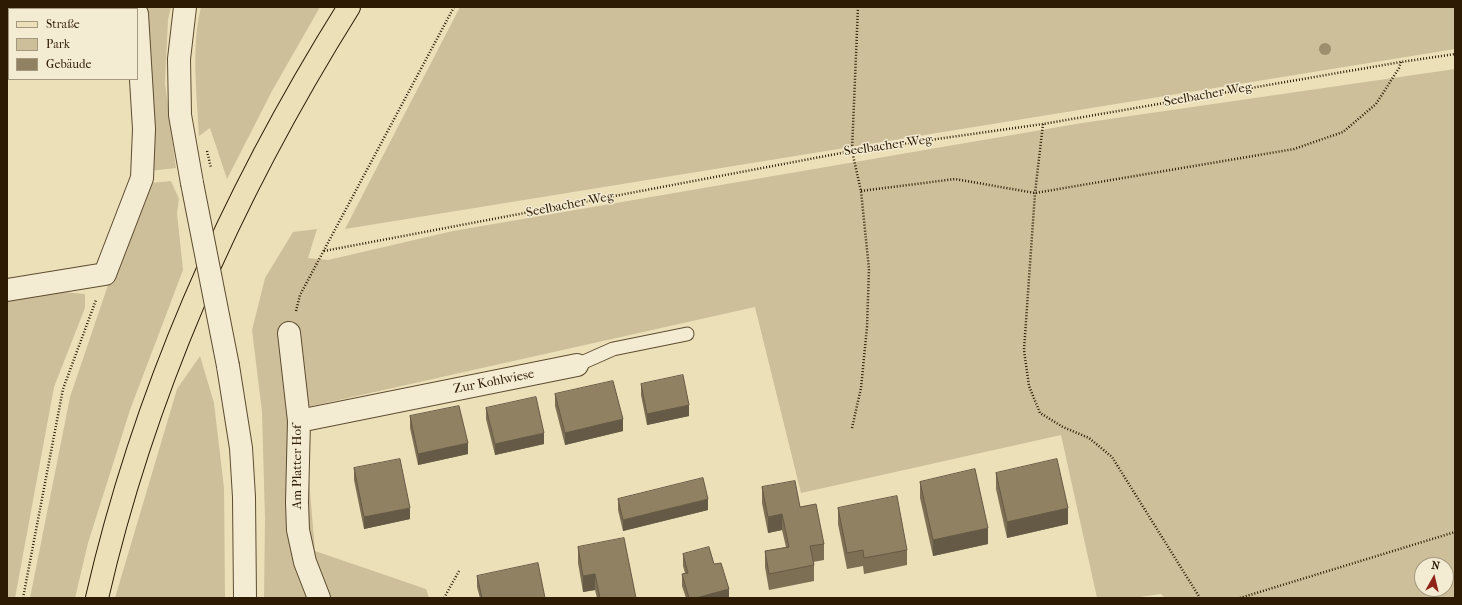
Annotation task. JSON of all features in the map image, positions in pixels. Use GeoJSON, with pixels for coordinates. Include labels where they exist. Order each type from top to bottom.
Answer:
{"type":"FeatureCollection","features":[{"type":"Feature","properties":{"kind":"main road"},"geometry":{"type":"LineString","coordinates":[[97,598],[103,568],[132,468],[166,370],[193,303],[222,238],[287,111],[349,7]]}},
{"type":"Feature","properties":{"kind":"street"},"geometry":{"type":"LineString","coordinates":[[185,7],[179,59],[180,115],[228,366],[240,448],[244,497],[244,598]]}},
{"type":"Feature","properties":{"kind":"street"},"geometry":{"type":"LineString","coordinates":[[7,290],[105,274],[142,178],[144,129],[138,30]]}},
{"type":"Feature","properties":{"kind":"street","name":"Am Platter Hof"},"geometry":{"type":"LineString","coordinates":[[289,333],[299,421],[297,502],[298,530],[305,562],[319,598]]}},
{"type":"Feature","properties":{"kind":"street","name":"Zur Kohlwiese"},"geometry":{"type":"LineString","coordinates":[[299,421],[577,365]]}},
{"type":"Feature","properties":{"kind":"lane","name":"Zur Kohlwiese"},"geometry":{"type":"LineString","coordinates":[[577,365],[613,349],[686,334]]}},
{"type":"Feature","properties":{"kind":"path"},"geometry":{"type":"LineString","coordinates":[[289,333],[300,295],[454,7]]}},
{"type":"Feature","properties":{"kind":"path"},"geometry":{"type":"LineString","coordinates":[[852,428],[861,388],[867,327],[869,269],[860,191],[852,151],[858,7]]}},
{"type":"Feature","properties":{"kind":"path","name":"Seelbacher Weg"},"geometry":{"type":"LineString","coordinates":[[324,251],[852,151],[1043,124],[1455,54]]}},
{"type":"Feature","properties":{"kind":"path"},"geometry":{"type":"LineString","coordinates":[[860,191],[956,179],[1035,193],[1294,149],[1343,132],[1376,104],[1400,68],[1401,62]]}},
{"type":"Feature","properties":{"kind":"path"},"geometry":{"type":"LineString","coordinates":[[1043,124],[1035,193],[1024,350],[1029,386],[1040,413],[1063,427],[1089,438],[1112,457],[1200,598]]}},
{"type":"Feature","properties":{"kind":"path"},"geometry":{"type":"LineString","coordinates":[[23,598],[63,389],[105,274]]}},
{"type":"Feature","properties":{"kind":"path"},"geometry":{"type":"LineString","coordinates":[[1240,598],[1455,532]]}},
{"type":"Feature","properties":{"kind":"path"},"geometry":{"type":"LineString","coordinates":[[444,598],[459,571]]}},
{"type":"Feature","properties":{"kind":"green space"},"geometry":{"type":"Polygon","coordinates":[[[143,7],[171,7],[168,20],[165,83],[176,168],[149,171],[143,7]]]}},
{"type":"Feature","properties":{"kind":"green space"},"geometry":{"type":"Polygon","coordinates":[[[201,7],[320,7],[272,91],[227,179],[210,128],[199,136],[195,55],[201,7]]]}},
{"type":"Feature","properties":{"kind":"green space"},"geometry":{"type":"Polygon","coordinates":[[[460,7],[1455,7],[1455,49],[345,229],[460,7]]]}},
{"type":"Feature","properties":{"kind":"green space"},"geometry":{"type":"Polygon","coordinates":[[[1455,69],[1455,598],[1165,598],[1161,594],[1133,598],[1097,598],[1061,435],[801,493],[755,307],[303,408],[315,551],[426,589],[429,598],[264,598],[265,519],[262,412],[252,330],[265,278],[293,232],[317,229],[308,258],[328,260],[453,231],[1082,123],[1455,69]]]}},
{"type":"Feature","properties":{"kind":"green space"},"geometry":{"type":"Polygon","coordinates":[[[171,181],[179,199],[177,213],[183,270],[130,410],[88,543],[75,598],[30,598],[70,397],[107,288],[150,183],[171,181]]]}},
{"type":"Feature","properties":{"kind":"green space"},"geometry":{"type":"Polygon","coordinates":[[[62,292],[85,294],[85,308],[54,387],[15,598],[7,598],[7,301],[62,292]]]}},
{"type":"Feature","properties":{"kind":"green space"},"geometry":{"type":"Polygon","coordinates":[[[200,356],[214,403],[224,488],[225,598],[115,598],[177,389],[200,356]]]}},
{"type":"Feature","properties":{"kind":"building"},"geometry":{"type":"Polygon","coordinates":[[[683,375],[689,405],[647,414],[641,384],[683,375]]]}},
{"type":"Feature","properties":{"kind":"building"},"geometry":{"type":"Polygon","coordinates":[[[613,381],[623,419],[565,433],[555,394],[613,381]]]}},
{"type":"Feature","properties":{"kind":"building"},"geometry":{"type":"Polygon","coordinates":[[[536,397],[544,433],[495,444],[486,408],[536,397]]]}},
{"type":"Feature","properties":{"kind":"building"},"geometry":{"type":"Polygon","coordinates":[[[459,406],[468,443],[418,454],[410,416],[459,406]]]}},
{"type":"Feature","properties":{"kind":"building"},"geometry":{"type":"Polygon","coordinates":[[[400,459],[410,508],[364,517],[354,468],[400,459]]]}},
{"type":"Feature","properties":{"kind":"building"},"geometry":{"type":"Polygon","coordinates":[[[1057,459],[1068,508],[1007,522],[996,473],[1057,459]]]}},
{"type":"Feature","properties":{"kind":"building"},"geometry":{"type":"Polygon","coordinates":[[[975,469],[988,528],[933,540],[920,482],[975,469]]]}},
{"type":"Feature","properties":{"kind":"building"},"geometry":{"type":"Polygon","coordinates":[[[703,478],[708,499],[623,520],[618,499],[703,478]]]}},
{"type":"Feature","properties":{"kind":"building"},"geometry":{"type":"Polygon","coordinates":[[[795,481],[800,507],[816,504],[824,544],[810,546],[814,565],[769,574],[765,551],[789,547],[782,514],[768,517],[762,487],[795,481]]]}},
{"type":"Feature","properties":{"kind":"building"},"geometry":{"type":"Polygon","coordinates":[[[897,496],[907,550],[864,558],[863,550],[847,553],[838,508],[897,496]]]}},
{"type":"Feature","properties":{"kind":"building"},"geometry":{"type":"Polygon","coordinates":[[[624,538],[636,598],[600,598],[595,574],[583,576],[578,547],[624,538]]]}},
{"type":"Feature","properties":{"kind":"building"},"geometry":{"type":"Polygon","coordinates":[[[709,547],[714,564],[721,563],[729,589],[696,598],[689,598],[682,574],[688,573],[683,554],[709,547]]]}},
{"type":"Feature","properties":{"kind":"building"},"geometry":{"type":"Polygon","coordinates":[[[538,563],[545,598],[482,598],[477,576],[538,563]]]}}]}
